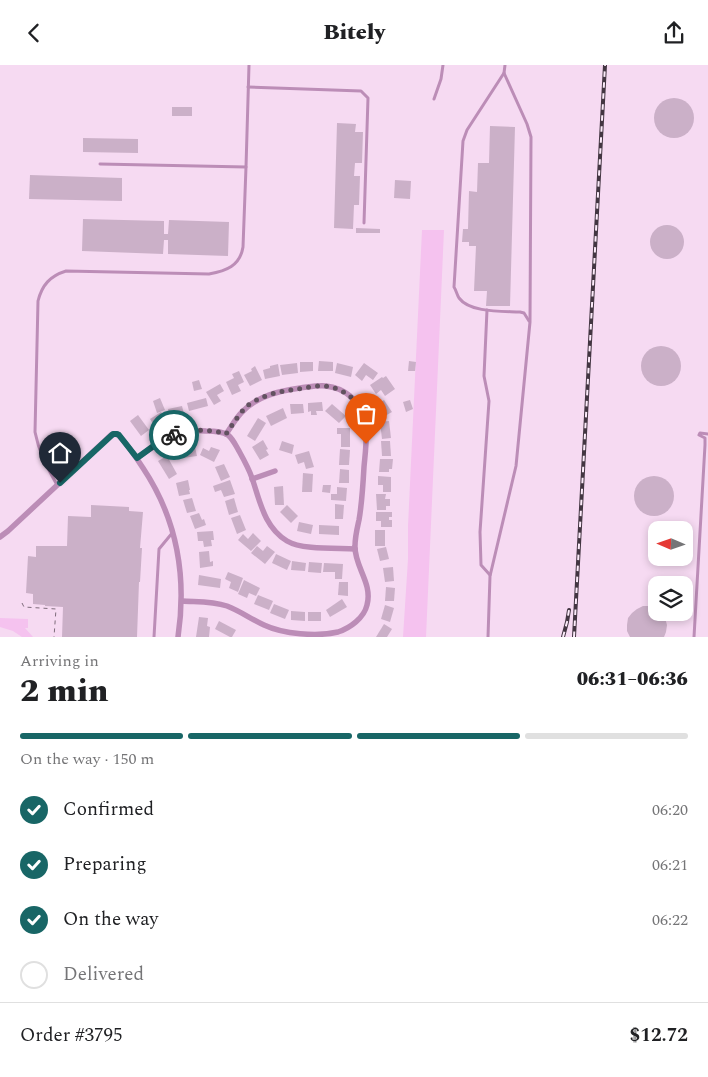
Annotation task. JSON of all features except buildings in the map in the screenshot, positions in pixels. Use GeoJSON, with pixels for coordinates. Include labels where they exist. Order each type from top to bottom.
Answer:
{"type":"FeatureCollection","features":[{"type":"Feature","properties":{"kind":"street"},"geometry":{"type":"LineString","coordinates":[[182,601],[218,604],[238,611],[265,626],[289,633],[316,635],[337,633],[356,622],[367,605],[368,593],[354,549],[362,492],[366,423],[363,412],[354,399],[342,391],[326,386],[281,391],[261,398],[247,407],[226,434]]}},
{"type":"Feature","properties":{"kind":"street"},"geometry":{"type":"LineString","coordinates":[[137,458],[159,442],[177,434],[203,430],[226,434],[230,437],[246,463],[265,517],[281,536],[299,546],[354,549]]}},
{"type":"Feature","properties":{"kind":"street"},"geometry":{"type":"LineString","coordinates":[[0,537],[111,435],[119,435],[137,458],[160,497],[173,532],[181,571],[182,601],[178,637]]}},
{"type":"Feature","properties":{"kind":"street"},"geometry":{"type":"LineString","coordinates":[[252,479],[275,471]]}},
{"type":"Feature","properties":{"kind":"lane"},"geometry":{"type":"LineString","coordinates":[[57,485],[43,461],[35,432],[38,301],[41,291],[56,274],[66,271],[208,274],[223,272],[234,264],[242,255],[243,247],[249,65]]}},
{"type":"Feature","properties":{"kind":"lane"},"geometry":{"type":"LineString","coordinates":[[434,99],[442,79],[443,65]]}},
{"type":"Feature","properties":{"kind":"lane"},"geometry":{"type":"LineString","coordinates":[[505,65],[504,73],[467,130],[463,141],[454,287],[460,298],[467,305],[476,309],[524,313],[530,322]]}},
{"type":"Feature","properties":{"kind":"lane"},"geometry":{"type":"LineString","coordinates":[[488,637],[490,576],[516,466],[530,322],[531,137],[504,73]]}},
{"type":"Feature","properties":{"kind":"lane"},"geometry":{"type":"LineString","coordinates":[[248,87],[361,91],[368,98],[364,223]]}},
{"type":"Feature","properties":{"kind":"lane"},"geometry":{"type":"LineString","coordinates":[[100,164],[246,167]]}},
{"type":"Feature","properties":{"kind":"lane"},"geometry":{"type":"LineString","coordinates":[[487,310],[484,376],[488,401],[480,532],[481,565],[490,576]]}},
{"type":"Feature","properties":{"kind":"lane"},"geometry":{"type":"LineString","coordinates":[[694,637],[706,438],[699,435],[700,433],[708,434]]}},
{"type":"Feature","properties":{"kind":"lane"},"geometry":{"type":"LineString","coordinates":[[154,637],[159,549],[173,532]]}},
{"type":"Feature","properties":{"kind":"path"},"geometry":{"type":"LineString","coordinates":[[22,603],[24,607],[56,609],[54,637]]}},
{"type":"Feature","properties":{"kind":"shaded area"},"geometry":{"type":"Polygon","coordinates":[[[422,230],[444,230],[426,637],[403,637],[408,559],[422,230]]]}},
{"type":"Feature","properties":{"kind":"shaded area"},"geometry":{"type":"Polygon","coordinates":[[[0,618],[28,619],[28,628],[25,628],[33,637],[22,637],[13,631],[0,627],[0,618]]]}},
{"type":"Feature","properties":{"kind":"railway"},"geometry":{"type":"LineString","coordinates":[[574,637],[605,65]]}},
{"type":"Feature","properties":{"kind":"railway"},"geometry":{"type":"LineString","coordinates":[[563,637],[569,610]]}},
{"type":"Feature","properties":{"kind":"way so far"},"geometry":{"type":"LineString","coordinates":[[174,435],[203,430],[226,434],[241,413],[261,398],[281,391],[326,386],[348,394],[359,405],[366,423],[366,444]]}},
{"type":"Feature","properties":{"kind":"route"},"geometry":{"type":"LineString","coordinates":[[60,483],[113,434],[119,435],[137,458],[159,442],[174,435]]}}]}
